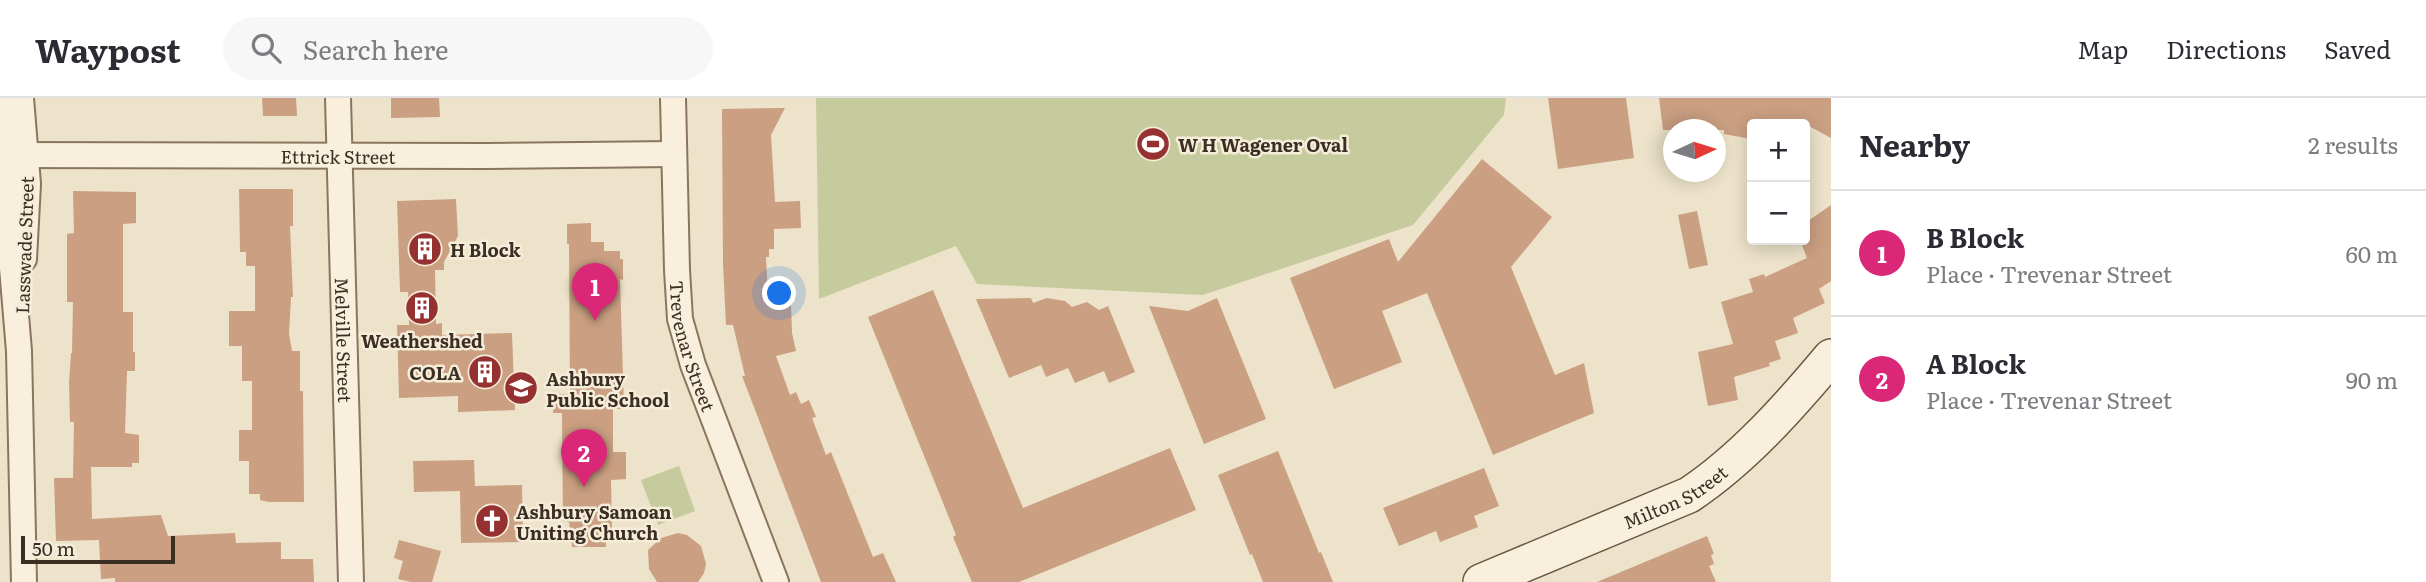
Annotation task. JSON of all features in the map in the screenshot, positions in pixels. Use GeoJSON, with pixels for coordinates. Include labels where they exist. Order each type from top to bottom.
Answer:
{"type":"FeatureCollection","features":[{"type":"Feature","properties":{"kind":"main road","name":"Milton Street"},"geometry":{"type":"LineString","coordinates":[[1481,582],[1689,495],[1708,482],[1761,434],[1831,357]]}},
{"type":"Feature","properties":{"kind":"street","name":"Lasswade Street"},"geometry":{"type":"LineString","coordinates":[[6,98],[10,155],[28,184],[19,351],[24,582]]}},
{"type":"Feature","properties":{"kind":"street","name":"Lasswade Street"},"geometry":{"type":"LineString","coordinates":[[10,155],[21,98]]}},
{"type":"Feature","properties":{"kind":"street","name":"Melville Street"},"geometry":{"type":"LineString","coordinates":[[338,98],[351,582]]}},
{"type":"Feature","properties":{"kind":"street","name":"Trevenar Street"},"geometry":{"type":"LineString","coordinates":[[673,98],[680,319],[693,365],[776,582]]}},
{"type":"Feature","properties":{"kind":"street","name":"Ettrick Street"},"geometry":{"type":"LineString","coordinates":[[10,155],[674,154]]}},
{"type":"Feature","properties":{"kind":"green space"},"geometry":{"type":"Polygon","coordinates":[[[816,98],[1506,98],[1504,115],[1413,225],[1203,295],[977,284],[956,246],[819,299],[816,98]]]}},
{"type":"Feature","properties":{"kind":"green space"},"geometry":{"type":"Polygon","coordinates":[[[679,466],[695,511],[658,525],[641,480],[679,466]]]}},
{"type":"Feature","properties":{"kind":"building"},"geometry":{"type":"Polygon","coordinates":[[[262,98],[296,98],[297,116],[263,116],[262,98]]]}},
{"type":"Feature","properties":{"kind":"building"},"geometry":{"type":"Polygon","coordinates":[[[391,98],[439,98],[440,117],[391,118],[391,98]]]}},
{"type":"Feature","properties":{"kind":"building"},"geometry":{"type":"Polygon","coordinates":[[[1548,98],[1626,98],[1634,158],[1558,169],[1548,98]]]}},
{"type":"Feature","properties":{"kind":"building"},"geometry":{"type":"Polygon","coordinates":[[[1659,98],[1831,98],[1831,138],[1810,127],[1810,119],[1747,119],[1747,138],[1726,134],[1726,119],[1663,119],[1663,130],[1659,98]]]}},
{"type":"Feature","properties":{"kind":"building"},"geometry":{"type":"Polygon","coordinates":[[[785,108],[771,135],[775,202],[800,201],[801,228],[774,229],[774,249],[769,249],[769,257],[766,257],[768,298],[783,298],[784,305],[791,304],[796,351],[776,356],[790,395],[796,392],[801,404],[809,400],[816,417],[812,418],[826,455],[831,452],[873,557],[883,553],[896,582],[821,582],[742,376],[745,376],[733,325],[726,325],[722,109],[785,108]]]}},
{"type":"Feature","properties":{"kind":"building"},"geometry":{"type":"Polygon","coordinates":[[[1482,159],[1552,217],[1511,267],[1555,375],[1584,363],[1594,413],[1493,455],[1427,293],[1382,311],[1402,362],[1334,389],[1290,278],[1389,239],[1398,262],[1482,159]]]}},
{"type":"Feature","properties":{"kind":"building"},"geometry":{"type":"Polygon","coordinates":[[[239,189],[293,189],[293,226],[290,226],[293,297],[289,334],[292,351],[300,351],[304,502],[269,502],[260,500],[260,494],[249,494],[249,461],[239,461],[239,430],[252,430],[252,381],[242,381],[242,346],[229,346],[229,311],[255,311],[255,266],[246,266],[246,252],[240,252],[239,189]]]}},
{"type":"Feature","properties":{"kind":"building"},"geometry":{"type":"Polygon","coordinates":[[[73,191],[136,192],[136,223],[123,224],[123,312],[133,312],[135,352],[135,371],[127,371],[125,433],[139,435],[139,463],[132,463],[132,467],[91,467],[92,519],[161,515],[168,536],[235,533],[236,543],[281,542],[281,559],[313,559],[314,582],[115,582],[115,578],[101,579],[99,540],[56,541],[54,478],[73,478],[74,422],[70,422],[69,383],[73,302],[67,302],[67,234],[74,233],[73,191]]]}},
{"type":"Feature","properties":{"kind":"building"},"geometry":{"type":"Polygon","coordinates":[[[456,199],[458,236],[444,262],[444,270],[435,270],[436,324],[442,323],[442,335],[512,333],[515,410],[458,412],[458,396],[399,398],[397,325],[409,325],[408,292],[400,292],[397,201],[456,199]]]}},
{"type":"Feature","properties":{"kind":"building"},"geometry":{"type":"Polygon","coordinates":[[[1831,205],[1831,281],[1819,289],[1825,303],[1793,318],[1798,333],[1775,341],[1781,359],[1769,363],[1770,366],[1734,377],[1738,400],[1708,406],[1698,352],[1733,344],[1721,302],[1753,292],[1749,279],[1764,274],[1765,277],[1807,258],[1802,245],[1810,245],[1810,220],[1831,205]]]}},
{"type":"Feature","properties":{"kind":"building"},"geometry":{"type":"Polygon","coordinates":[[[1697,211],[1708,265],[1689,269],[1678,215],[1697,211]]]}},
{"type":"Feature","properties":{"kind":"building"},"geometry":{"type":"Polygon","coordinates":[[[591,223],[591,242],[604,242],[604,251],[620,251],[620,259],[623,259],[623,280],[620,279],[624,409],[613,409],[613,452],[626,452],[626,479],[611,480],[612,529],[606,525],[606,547],[572,547],[569,522],[563,521],[562,413],[553,413],[553,394],[570,394],[567,224],[591,223]]]}},
{"type":"Feature","properties":{"kind":"building"},"geometry":{"type":"Polygon","coordinates":[[[933,290],[1023,508],[1170,448],[1196,510],[1019,582],[972,582],[953,537],[956,535],[868,317],[933,290]]]}},
{"type":"Feature","properties":{"kind":"building"},"geometry":{"type":"Polygon","coordinates":[[[1031,298],[1033,303],[1047,298],[1065,301],[1072,307],[1087,302],[1099,310],[1108,306],[1135,372],[1109,383],[1104,371],[1075,383],[1068,368],[1046,377],[1041,365],[1009,378],[976,299],[1031,298]]]}},
{"type":"Feature","properties":{"kind":"building"},"geometry":{"type":"Polygon","coordinates":[[[1217,298],[1266,419],[1204,444],[1149,306],[1188,311],[1217,298]]]}},
{"type":"Feature","properties":{"kind":"building"},"geometry":{"type":"Polygon","coordinates":[[[1278,451],[1333,582],[1263,582],[1252,554],[1250,555],[1218,475],[1278,451]]]}},
{"type":"Feature","properties":{"kind":"building","name":"Ashbury Samoan Uniting Church"},"geometry":{"type":"Polygon","coordinates":[[[474,460],[475,486],[522,485],[523,542],[461,543],[460,491],[414,492],[413,461],[474,460]]]}},
{"type":"Feature","properties":{"kind":"building"},"geometry":{"type":"Polygon","coordinates":[[[1484,468],[1499,506],[1474,516],[1478,527],[1440,542],[1436,531],[1399,546],[1383,508],[1484,468]]]}},
{"type":"Feature","properties":{"kind":"building"},"geometry":{"type":"Polygon","coordinates":[[[678,533],[687,535],[701,546],[706,564],[704,573],[698,582],[657,582],[649,569],[648,550],[661,538],[678,533]]]}},
{"type":"Feature","properties":{"kind":"building"},"geometry":{"type":"Polygon","coordinates":[[[1707,536],[1714,554],[1711,555],[1714,564],[1709,566],[1716,582],[1597,582],[1707,536]]]}},
{"type":"Feature","properties":{"kind":"building"},"geometry":{"type":"Polygon","coordinates":[[[399,540],[441,551],[432,582],[398,579],[403,561],[394,558],[399,540]]]}},
{"type":"Feature","properties":{"kind":"place","name":"W H Wagener Oval"},"geometry":{"type":"Point","coordinates":[1153,144]}},
{"type":"Feature","properties":{"kind":"place","name":"H Block"},"geometry":{"type":"Point","coordinates":[425,249]}},
{"type":"Feature","properties":{"kind":"place","name":"Weathershed"},"geometry":{"type":"Point","coordinates":[422,308]}},
{"type":"Feature","properties":{"kind":"place","name":"B Block"},"geometry":{"type":"Point","coordinates":[595,321]}},
{"type":"Feature","properties":{"kind":"place","name":"COLA"},"geometry":{"type":"Point","coordinates":[485,372]}},
{"type":"Feature","properties":{"kind":"place","name":"Ashbury Public School"},"geometry":{"type":"Point","coordinates":[521,388]}},
{"type":"Feature","properties":{"kind":"place","name":"A Block"},"geometry":{"type":"Point","coordinates":[584,487]}},
{"type":"Feature","properties":{"kind":"place","name":"Ashbury Samoan Uniting Church"},"geometry":{"type":"Point","coordinates":[492,521]}}]}
